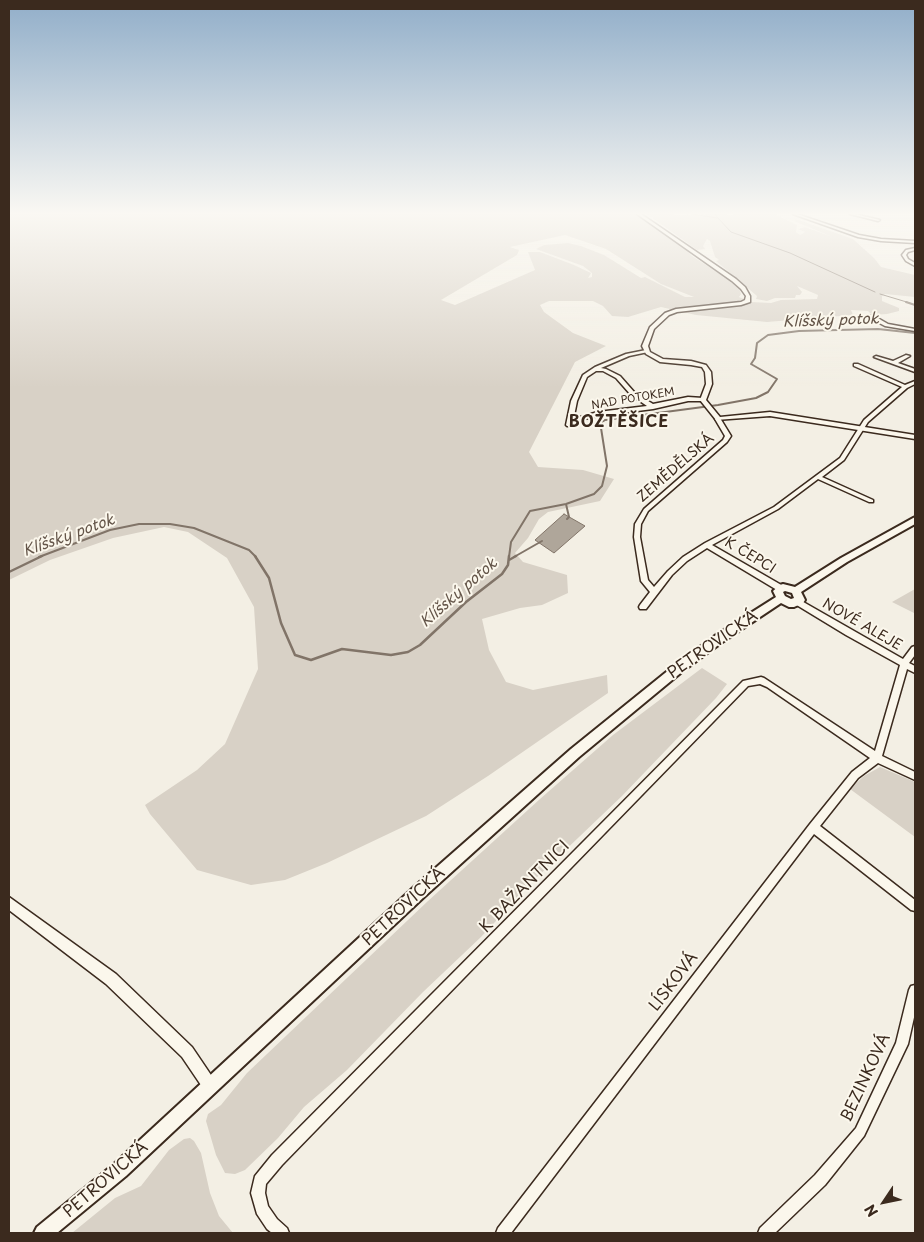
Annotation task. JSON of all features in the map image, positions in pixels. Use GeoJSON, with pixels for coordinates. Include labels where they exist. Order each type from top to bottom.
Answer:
{"type":"FeatureCollection","features":[{"type":"Feature","properties":{"kind":"main road"},"geometry":{"type":"LineString","coordinates":[[796,591],[844,560],[915,520]]}},
{"type":"Feature","properties":{"kind":"main road"},"geometry":{"type":"LineString","coordinates":[[787,587],[796,591],[800,597],[798,602],[789,603],[780,593],[787,587]]}},
{"type":"Feature","properties":{"kind":"main road","name":"PETROVICKÁ"},"geometry":{"type":"LineString","coordinates":[[43,1233],[120,1170],[419,892],[575,753],[679,668],[780,593]]}},
{"type":"Feature","properties":{"kind":"street"},"geometry":{"type":"LineString","coordinates":[[646,351],[652,328],[668,314],[676,311],[741,304],[749,299],[743,288],[722,272]]}},
{"type":"Feature","properties":{"kind":"street"},"geometry":{"type":"LineString","coordinates":[[872,317],[887,325],[915,330]]}},
{"type":"Feature","properties":{"kind":"street"},"geometry":{"type":"LineString","coordinates":[[595,369],[628,355],[646,351],[662,361],[692,362],[704,366],[708,372],[709,384],[706,405],[718,419],[770,414],[915,437]]}},
{"type":"Feature","properties":{"kind":"street"},"geometry":{"type":"LineString","coordinates":[[894,364],[908,356]]}},
{"type":"Feature","properties":{"kind":"street"},"geometry":{"type":"LineString","coordinates":[[876,357],[915,372]]}},
{"type":"Feature","properties":{"kind":"street"},"geometry":{"type":"LineString","coordinates":[[856,365],[905,387]]}},
{"type":"Feature","properties":{"kind":"street"},"geometry":{"type":"LineString","coordinates":[[595,369],[604,370],[618,377],[633,394],[653,407]]}},
{"type":"Feature","properties":{"kind":"street","name":"NAD POTOKEM"},"geometry":{"type":"LineString","coordinates":[[595,369],[585,376],[574,400],[569,425],[582,418],[598,414],[653,407],[688,399],[706,405]]}},
{"type":"Feature","properties":{"kind":"street"},"geometry":{"type":"LineString","coordinates":[[643,607],[670,573],[707,545],[776,508],[842,459],[873,413],[905,387],[915,382]]}},
{"type":"Feature","properties":{"kind":"street","name":"ZEMĚDĚLSKÁ"},"geometry":{"type":"LineString","coordinates":[[655,592],[645,581],[637,537],[638,524],[646,510],[725,441],[728,436],[718,419]]}},
{"type":"Feature","properties":{"kind":"street"},"geometry":{"type":"LineString","coordinates":[[818,477],[871,500]]}},
{"type":"Feature","properties":{"kind":"street","name":"K ČEPCI"},"geometry":{"type":"LineString","coordinates":[[707,545],[780,593]]}},
{"type":"Feature","properties":{"kind":"street","name":"NOVÉ ALEJE"},"geometry":{"type":"LineString","coordinates":[[798,602],[915,670]]}},
{"type":"Feature","properties":{"kind":"street"},"geometry":{"type":"LineString","coordinates":[[877,758],[904,664],[915,650]]}},
{"type":"Feature","properties":{"kind":"street","name":"K BAŽANTNICI"},"geometry":{"type":"LineString","coordinates":[[282,1233],[272,1224],[262,1209],[258,1197],[258,1188],[264,1176],[746,683],[760,680],[770,685],[877,758],[915,776]]}},
{"type":"Feature","properties":{"kind":"street","name":"LÍSKOVÁ"},"geometry":{"type":"LineString","coordinates":[[504,1233],[813,827],[855,775],[877,758]]}},
{"type":"Feature","properties":{"kind":"street"},"geometry":{"type":"LineString","coordinates":[[813,827],[915,906]]}},
{"type":"Feature","properties":{"kind":"street"},"geometry":{"type":"LineString","coordinates":[[9,903],[111,979],[187,1052],[210,1086]]}},
{"type":"Feature","properties":{"kind":"street","name":"BEZINKOVÁ"},"geometry":{"type":"LineString","coordinates":[[764,1233],[820,1180],[860,1132],[902,1044],[915,990]]}},
{"type":"Feature","properties":{"kind":"shaded area"},"geometry":{"type":"Polygon","coordinates":[[[9,272],[488,272],[441,300],[455,305],[531,272],[589,272],[591,273],[588,278],[592,277],[592,273],[591,272],[631,272],[685,297],[694,297],[661,284],[642,272],[717,272],[739,288],[741,294],[739,297],[751,302],[771,303],[781,300],[817,299],[818,295],[797,286],[802,292],[800,295],[796,295],[795,298],[775,298],[767,301],[756,299],[757,296],[729,272],[902,272],[915,275],[915,297],[885,294],[882,296],[882,301],[899,308],[899,311],[887,314],[872,315],[868,311],[851,310],[853,315],[767,322],[696,315],[661,307],[628,317],[612,316],[603,306],[593,301],[549,301],[540,305],[544,312],[573,333],[606,346],[575,362],[529,452],[538,467],[583,470],[614,479],[600,501],[548,512],[539,519],[528,538],[515,553],[523,562],[567,575],[568,593],[542,605],[520,608],[482,619],[489,650],[506,682],[533,690],[607,675],[608,693],[488,776],[426,816],[327,863],[285,880],[251,885],[197,870],[150,814],[145,805],[197,770],[225,744],[258,669],[254,607],[227,558],[188,532],[164,527],[113,538],[50,560],[9,580],[9,272]]]}},
{"type":"Feature","properties":{"kind":"shaded area"},"geometry":{"type":"Polygon","coordinates":[[[564,514],[585,526],[554,553],[535,540],[564,514]]]}},
{"type":"Feature","properties":{"kind":"shaded area"},"geometry":{"type":"Polygon","coordinates":[[[915,589],[914,613],[892,602],[915,589]]]}},
{"type":"Feature","properties":{"kind":"shaded area"},"geometry":{"type":"Polygon","coordinates":[[[702,668],[727,684],[716,698],[622,796],[535,879],[481,937],[423,992],[347,1070],[304,1107],[278,1138],[245,1170],[235,1174],[225,1173],[216,1155],[206,1121],[208,1114],[221,1105],[247,1073],[428,901],[540,799],[613,735],[702,668]]]}},
{"type":"Feature","properties":{"kind":"shaded area"},"geometry":{"type":"Polygon","coordinates":[[[880,767],[915,782],[915,837],[850,789],[864,776],[880,767]]]}},
{"type":"Feature","properties":{"kind":"shaded area"},"geometry":{"type":"Polygon","coordinates":[[[190,1138],[201,1153],[210,1193],[219,1216],[233,1233],[72,1233],[115,1198],[141,1186],[169,1150],[184,1139],[190,1138]]]}},
{"type":"Feature","properties":{"kind":"waterway"},"geometry":{"type":"LineString","coordinates":[[831,272],[875,292]]}},
{"type":"Feature","properties":{"kind":"waterway"},"geometry":{"type":"LineString","coordinates":[[880,294],[910,303]]}},
{"type":"Feature","properties":{"kind":"waterway"},"geometry":{"type":"LineString","coordinates":[[906,302],[915,305]]}},
{"type":"Feature","properties":{"kind":"waterway","name":"Klíšský potok"},"geometry":{"type":"LineString","coordinates":[[566,504],[594,494],[602,486],[607,466],[601,428],[602,422],[605,420],[718,405],[756,398],[768,392],[777,379],[751,364],[755,358],[757,343],[768,335],[799,331],[878,329],[915,333]]}},
{"type":"Feature","properties":{"kind":"waterway","name":"Klíšský potok"},"geometry":{"type":"LineString","coordinates":[[509,557],[511,542],[530,511],[566,504]]}},
{"type":"Feature","properties":{"kind":"waterway"},"geometry":{"type":"LineString","coordinates":[[566,504],[569,517],[567,519]]}},
{"type":"Feature","properties":{"kind":"waterway","name":"Klíšský potok"},"geometry":{"type":"LineString","coordinates":[[39,557],[110,530],[139,524],[170,524],[194,528],[249,550],[255,556]]}},
{"type":"Feature","properties":{"kind":"waterway"},"geometry":{"type":"LineString","coordinates":[[514,557],[542,541]]}},
{"type":"Feature","properties":{"kind":"waterway","name":"Klíšský potok"},"geometry":{"type":"LineString","coordinates":[[9,572],[42,556]]}},
{"type":"Feature","properties":{"kind":"waterway","name":"Klíšský potok"},"geometry":{"type":"LineString","coordinates":[[255,556],[269,578],[281,623],[295,655],[311,660],[342,649],[391,655],[408,652],[420,645],[466,602],[502,574],[508,565],[509,556]]}},
{"type":"Feature","properties":{"kind":"waterway","name":"Klíšský potok"},"geometry":{"type":"LineString","coordinates":[[509,560],[516,556]]}},
{"type":"Feature","properties":{"kind":"district","name":"BOŽTĚŠICE"},"geometry":{"type":"Point","coordinates":[619,423]}}]}
